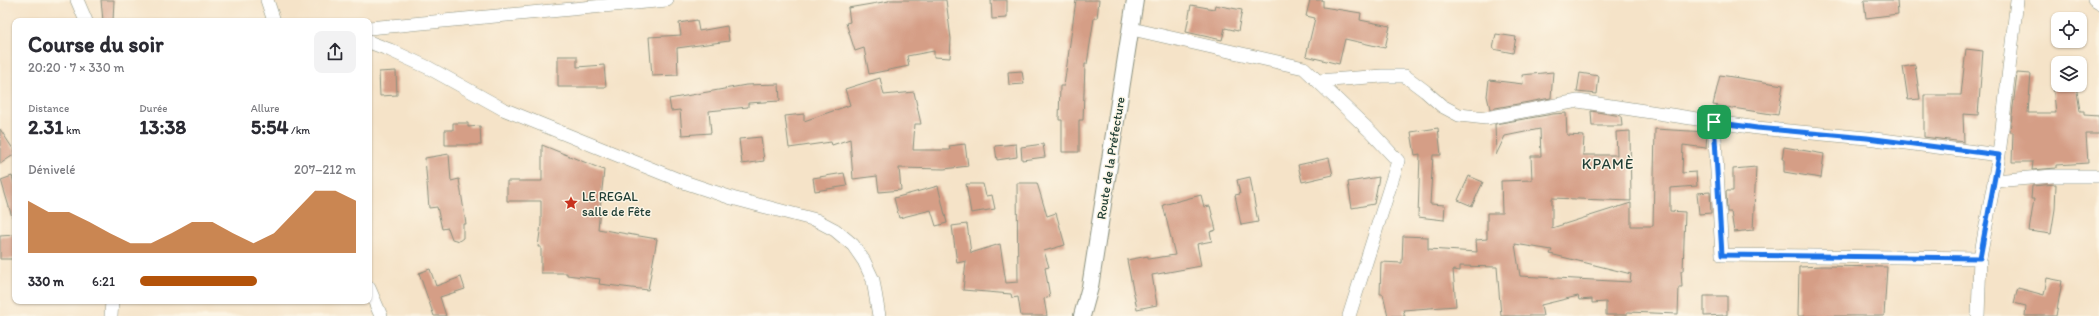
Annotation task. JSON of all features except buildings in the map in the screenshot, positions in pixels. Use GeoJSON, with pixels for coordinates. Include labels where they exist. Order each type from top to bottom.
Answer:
{"type":"FeatureCollection","features":[{"type":"Feature","properties":{"kind":"street"},"geometry":{"type":"LineString","coordinates":[[77,0],[85,18]]}},
{"type":"Feature","properties":{"kind":"street"},"geometry":{"type":"LineString","coordinates":[[267,0],[273,18]]}},
{"type":"Feature","properties":{"kind":"street"},"geometry":{"type":"LineString","coordinates":[[372,28],[667,0]]}},
{"type":"Feature","properties":{"kind":"street","name":"Route de la Préfecture"},"geometry":{"type":"LineString","coordinates":[[1082,316],[1090,287],[1106,174],[1132,29],[1135,0]]}},
{"type":"Feature","properties":{"kind":"street"},"geometry":{"type":"LineString","coordinates":[[1978,316],[1980,258],[1999,155],[2017,0]]}},
{"type":"Feature","properties":{"kind":"street"},"geometry":{"type":"LineString","coordinates":[[2094,0],[2099,3]]}},
{"type":"Feature","properties":{"kind":"street"},"geometry":{"type":"LineString","coordinates":[[1132,29],[1304,68],[1372,133],[1398,161],[1350,316]]}},
{"type":"Feature","properties":{"kind":"street"},"geometry":{"type":"LineString","coordinates":[[372,43],[429,68],[504,109],[684,182],[732,198],[816,220],[835,230],[853,245],[864,261],[873,280],[879,316]]}},
{"type":"Feature","properties":{"kind":"street"},"geometry":{"type":"LineString","coordinates":[[1318,81],[1382,76],[1406,76],[1447,109],[1458,115],[1486,118],[1578,101],[1757,128],[1867,138],[1999,155]]}},
{"type":"Feature","properties":{"kind":"street"},"geometry":{"type":"LineString","coordinates":[[1714,122],[1722,255],[1980,258]]}},
{"type":"Feature","properties":{"kind":"street"},"geometry":{"type":"LineString","coordinates":[[1995,180],[2052,176],[2099,176]]}},
{"type":"Feature","properties":{"kind":"street"},"geometry":{"type":"LineString","coordinates":[[372,295],[381,316]]}},
{"type":"Feature","properties":{"kind":"street"},"geometry":{"type":"LineString","coordinates":[[110,316],[112,304]]}},
{"type":"Feature","properties":{"kind":"place","name":"LE REGAL salle de Fête"},"geometry":{"type":"Point","coordinates":[571,203]}},
{"type":"Feature","properties":{"kind":"district","name":"KPAMÈ"},"geometry":{"type":"Point","coordinates":[1608,164]}},
{"type":"Feature","properties":{"kind":"route"},"geometry":{"type":"LineString","coordinates":[[1714,122],[1757,128],[1867,138],[1999,155],[1980,258],[1722,255],[1714,122]]}}]}
